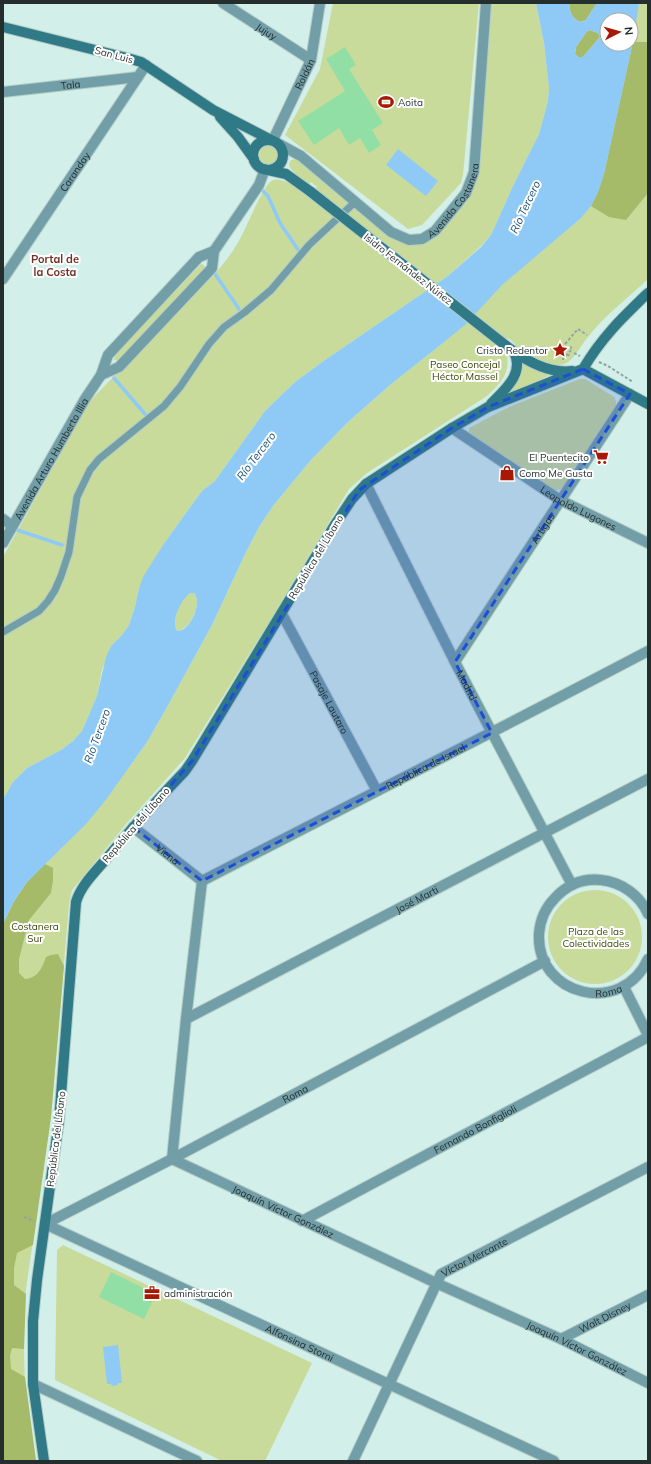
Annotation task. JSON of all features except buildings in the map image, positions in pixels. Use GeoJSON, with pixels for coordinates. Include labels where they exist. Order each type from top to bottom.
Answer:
{"type":"FeatureCollection","features":[{"type":"Feature","properties":{"kind":"street","name":"Jujuy"},"geometry":{"type":"LineString","coordinates":[[223,3],[311,60]]}},
{"type":"Feature","properties":{"kind":"street","name":"Roldán"},"geometry":{"type":"LineString","coordinates":[[274,141],[311,60],[320,3]]}},
{"type":"Feature","properties":{"kind":"street","name":"Avenida Costanera"},"geometry":{"type":"LineString","coordinates":[[274,141],[301,156],[391,232],[403,238],[415,240],[422,239],[434,231],[466,193],[474,172],[486,3]]}},
{"type":"Feature","properties":{"kind":"street","name":"San Luis"},"geometry":{"type":"LineString","coordinates":[[3,27],[131,59],[146,65],[213,110],[274,141]]}},
{"type":"Feature","properties":{"kind":"street","name":"Caranday"},"geometry":{"type":"LineString","coordinates":[[3,279],[146,65]]}},
{"type":"Feature","properties":{"kind":"street","name":"Tala"},"geometry":{"type":"LineString","coordinates":[[3,92],[138,77]]}},
{"type":"Feature","properties":{"kind":"street","name":"San Luis"},"geometry":{"type":"LineString","coordinates":[[213,110],[238,137],[254,159]]}},
{"type":"Feature","properties":{"kind":"street"},"geometry":{"type":"LineString","coordinates":[[265,140],[274,141],[282,149],[286,170],[294,179],[281,173],[266,170],[259,166],[254,159],[254,152],[258,144],[265,140]]}},
{"type":"Feature","properties":{"kind":"street"},"geometry":{"type":"LineString","coordinates":[[266,170],[279,166],[282,162],[283,154]]}},
{"type":"Feature","properties":{"kind":"street","name":"Avenida Arturo Humberto Illia"},"geometry":{"type":"LineString","coordinates":[[101,375],[119,366],[212,268],[214,251],[259,185],[266,170]]}},
{"type":"Feature","properties":{"kind":"street","name":"Isidro Fernández Núñez"},"geometry":{"type":"LineString","coordinates":[[294,179],[514,352]]}},
{"type":"Feature","properties":{"kind":"street","name":"Avenida Arturo Humberto Illia"},"geometry":{"type":"LineString","coordinates":[[3,543],[84,399],[101,375],[108,355],[199,257],[214,251]]}},
{"type":"Feature","properties":{"kind":"street"},"geometry":{"type":"LineString","coordinates":[[514,352],[530,362],[550,370],[566,372],[586,364],[606,334],[648,293]]}},
{"type":"Feature","properties":{"kind":"street"},"geometry":{"type":"LineString","coordinates":[[488,407],[505,389],[515,375],[518,365],[514,352]]}},
{"type":"Feature","properties":{"kind":"street"},"geometry":{"type":"LineString","coordinates":[[586,364],[630,394],[646,401]]}},
{"type":"Feature","properties":{"kind":"street","name":"República del Líbano"},"geometry":{"type":"LineString","coordinates":[[44,1461],[33,1384],[33,1321],[38,1273],[59,1121],[76,902],[82,888],[133,827],[185,771],[282,614],[334,526],[352,499],[366,484],[452,428],[488,407],[586,364]]}},
{"type":"Feature","properties":{"kind":"street","name":"Artigas"},"geometry":{"type":"LineString","coordinates":[[455,662],[630,394]]}},
{"type":"Feature","properties":{"kind":"street","name":"Leopoldo Lugones"},"geometry":{"type":"LineString","coordinates":[[452,428],[560,500],[648,543]]}},
{"type":"Feature","properties":{"kind":"street","name":"Madrid"},"geometry":{"type":"LineString","coordinates":[[366,484],[455,662],[572,885]]}},
{"type":"Feature","properties":{"kind":"street"},"geometry":{"type":"LineString","coordinates":[[3,519],[12,526]]}},
{"type":"Feature","properties":{"kind":"street","name":"Pasaje Lautaro"},"geometry":{"type":"LineString","coordinates":[[282,614],[377,791]]}},
{"type":"Feature","properties":{"kind":"street","name":"República de Israel"},"geometry":{"type":"LineString","coordinates":[[202,881],[492,733],[648,651]]}},
{"type":"Feature","properties":{"kind":"street","name":"José Marti"},"geometry":{"type":"LineString","coordinates":[[186,1019],[648,779]]}},
{"type":"Feature","properties":{"kind":"street","name":"Viena"},"geometry":{"type":"LineString","coordinates":[[133,827],[202,881]]}},
{"type":"Feature","properties":{"kind":"street","name":"Roma"},"geometry":{"type":"LineString","coordinates":[[647,911],[639,899],[620,884],[608,880],[595,879],[583,881],[560,892],[551,902],[544,914],[540,927],[539,940],[541,954],[556,978],[581,992],[596,994],[610,992],[624,987],[636,978],[645,966],[648,959]]}},
{"type":"Feature","properties":{"kind":"street"},"geometry":{"type":"LineString","coordinates":[[172,1159],[202,881]]}},
{"type":"Feature","properties":{"kind":"street","name":"Roma"},"geometry":{"type":"LineString","coordinates":[[45,1224],[172,1159],[545,961]]}},
{"type":"Feature","properties":{"kind":"street"},"geometry":{"type":"LineString","coordinates":[[624,987],[648,1036]]}},
{"type":"Feature","properties":{"kind":"street","name":"Fernando Bonfiglioli"},"geometry":{"type":"LineString","coordinates":[[302,1221],[648,1036]]}},
{"type":"Feature","properties":{"kind":"street","name":"Joaquín Víctor González"},"geometry":{"type":"LineString","coordinates":[[172,1159],[302,1221],[561,1339],[648,1383]]}},
{"type":"Feature","properties":{"kind":"street","name":"Víctor Mercante"},"geometry":{"type":"LineString","coordinates":[[353,1461],[441,1274],[648,1167]]}},
{"type":"Feature","properties":{"kind":"street","name":"Alfonsina Storni"},"geometry":{"type":"LineString","coordinates":[[45,1224],[552,1461]]}},
{"type":"Feature","properties":{"kind":"street","name":"Walt Disney"},"geometry":{"type":"LineString","coordinates":[[561,1339],[648,1295]]}},
{"type":"Feature","properties":{"kind":"street"},"geometry":{"type":"LineString","coordinates":[[33,1384],[197,1461]]}},
{"type":"Feature","properties":{"kind":"lane"},"geometry":{"type":"LineString","coordinates":[[3,632],[39,611],[55,590],[68,552],[77,497],[90,470],[99,459],[164,406],[180,387],[209,344],[224,327],[246,312],[271,290],[309,245],[355,202]]}},
{"type":"Feature","properties":{"kind":"path"},"geometry":{"type":"LineString","coordinates":[[565,344],[578,328],[587,335]]}},
{"type":"Feature","properties":{"kind":"path"},"geometry":{"type":"LineString","coordinates":[[562,358],[563,359],[572,349],[569,345]]}},
{"type":"Feature","properties":{"kind":"path"},"geometry":{"type":"LineString","coordinates":[[574,353],[586,364],[598,362],[608,366],[634,383]]}},
{"type":"Feature","properties":{"kind":"path"},"geometry":{"type":"LineString","coordinates":[[567,354],[571,357]]}},
{"type":"Feature","properties":{"kind":"highlighted area"},"geometry":{"type":"Polygon","coordinates":[[[583,369],[630,394],[455,662],[492,733],[202,881],[133,827],[192,761],[359,490],[452,428],[488,407],[583,369]]]}},
{"type":"Feature","properties":{"kind":"green space","name":"Aoita"},"geometry":{"type":"Polygon","coordinates":[[[333,3],[479,3],[461,183],[422,225],[408,229],[285,135],[320,69],[333,3]]]}},
{"type":"Feature","properties":{"kind":"green space"},"geometry":{"type":"Polygon","coordinates":[[[490,3],[536,3],[544,43],[549,88],[548,101],[539,134],[491,235],[448,276],[295,382],[265,411],[215,481],[202,491],[163,545],[138,592],[129,625],[111,646],[102,670],[97,696],[82,731],[73,741],[61,750],[27,768],[13,782],[3,799],[3,557],[89,402],[224,263],[240,238],[259,199],[269,183],[276,179],[284,181],[304,190],[303,193],[309,197],[317,187],[311,182],[308,186],[290,168],[289,164],[291,160],[296,159],[390,237],[405,243],[415,244],[469,194],[490,3]]]}},
{"type":"Feature","properties":{"kind":"green space"},"geometry":{"type":"Polygon","coordinates":[[[569,3],[597,3],[586,20],[580,22],[575,19],[572,14],[569,3]]]}},
{"type":"Feature","properties":{"kind":"green space"},"geometry":{"type":"Polygon","coordinates":[[[639,3],[648,3],[648,279],[602,321],[572,359],[563,364],[553,364],[525,353],[511,340],[505,338],[474,314],[502,284],[580,219],[623,84],[629,52],[639,52],[639,12],[637,12],[639,3]]]}},
{"type":"Feature","properties":{"kind":"green space"},"geometry":{"type":"Polygon","coordinates":[[[590,30],[598,33],[599,38],[583,57],[578,57],[575,54],[576,47],[587,31],[590,30]]]}},
{"type":"Feature","properties":{"kind":"green space"},"geometry":{"type":"Polygon","coordinates":[[[639,42],[648,42],[648,193],[626,220],[609,217],[591,206],[598,192],[604,174],[631,52],[639,52],[639,42]]]}},
{"type":"Feature","properties":{"kind":"green space"},"geometry":{"type":"Polygon","coordinates":[[[269,145],[276,148],[279,155],[276,162],[269,165],[262,162],[259,155],[262,148],[269,145]]]}},
{"type":"Feature","properties":{"kind":"green space"},"geometry":{"type":"Polygon","coordinates":[[[201,264],[204,265],[205,268],[119,361],[114,360],[115,355],[201,264]]]}},
{"type":"Feature","properties":{"kind":"green space","name":"Costanera Sur"},"geometry":{"type":"Polygon","coordinates":[[[468,321],[503,348],[502,349],[506,353],[507,360],[504,377],[487,396],[367,473],[349,489],[185,758],[127,823],[72,890],[69,904],[51,1117],[26,1289],[24,1320],[25,1385],[36,1461],[3,1461],[3,924],[27,882],[48,861],[127,770],[147,742],[212,625],[259,527],[273,506],[310,461],[348,422],[390,385],[468,321]]]}},
{"type":"Feature","properties":{"kind":"green space"},"geometry":{"type":"Polygon","coordinates":[[[521,362],[548,374],[548,376],[505,395],[518,381],[521,362]]]}},
{"type":"Feature","properties":{"kind":"green space"},"geometry":{"type":"Polygon","coordinates":[[[580,379],[585,379],[614,397],[616,407],[564,487],[561,489],[551,490],[469,433],[469,428],[509,407],[580,379]]]}},
{"type":"Feature","properties":{"kind":"green space"},"geometry":{"type":"Polygon","coordinates":[[[190,593],[194,593],[196,597],[197,603],[194,615],[182,630],[177,631],[175,624],[177,610],[183,599],[190,593]]]}},
{"type":"Feature","properties":{"kind":"green space"},"geometry":{"type":"Polygon","coordinates":[[[45,864],[53,868],[51,893],[29,920],[19,959],[19,973],[25,979],[33,977],[41,969],[46,957],[51,955],[58,954],[64,966],[51,1117],[33,1245],[17,1253],[14,1268],[14,1285],[26,1294],[24,1349],[12,1348],[10,1356],[11,1369],[25,1377],[36,1461],[3,1461],[3,924],[14,901],[27,882],[45,864]]]}},
{"type":"Feature","properties":{"kind":"green space","name":"Plaza de las Colectividades"},"geometry":{"type":"Polygon","coordinates":[[[595,890],[613,893],[628,904],[639,919],[642,937],[639,955],[628,970],[613,981],[595,984],[577,981],[562,970],[551,955],[548,937],[551,919],[562,904],[577,893],[595,890]]]}},
{"type":"Feature","properties":{"kind":"green space"},"geometry":{"type":"Polygon","coordinates":[[[63,1245],[312,1363],[265,1461],[222,1461],[55,1380],[57,1250],[63,1245]]]}},
{"type":"Feature","properties":{"kind":"water","name":"Río Tercero"},"geometry":{"type":"Polygon","coordinates":[[[536,3],[569,3],[572,14],[575,19],[580,22],[586,20],[597,3],[639,3],[638,12],[599,12],[599,35],[598,33],[590,30],[587,31],[576,47],[575,54],[578,57],[583,57],[599,38],[599,52],[631,52],[604,174],[598,192],[591,206],[580,219],[502,285],[466,324],[390,385],[348,422],[310,461],[273,506],[259,527],[212,625],[147,742],[105,801],[86,824],[27,882],[14,901],[3,924],[3,799],[13,782],[27,768],[61,750],[73,741],[82,731],[97,696],[106,657],[111,646],[129,625],[143,577],[163,545],[202,491],[215,481],[265,411],[295,382],[448,276],[481,247],[491,235],[539,134],[548,101],[549,88],[544,43],[536,3]],[[190,593],[183,600],[178,610],[175,621],[177,631],[186,627],[194,616],[197,603],[196,597],[194,593],[190,593]]]}},
{"type":"Feature","properties":{"kind":"water"},"geometry":{"type":"Polygon","coordinates":[[[398,149],[438,181],[426,196],[386,165],[398,149]]]}},
{"type":"Feature","properties":{"kind":"water"},"geometry":{"type":"Polygon","coordinates":[[[118,1345],[122,1383],[112,1386],[111,1384],[107,1384],[103,1347],[118,1345]]]}},
{"type":"Feature","properties":{"kind":"waterway"},"geometry":{"type":"LineString","coordinates":[[263,191],[268,196],[280,223],[301,254]]}},
{"type":"Feature","properties":{"kind":"waterway"},"geometry":{"type":"LineString","coordinates":[[215,274],[239,309]]}},
{"type":"Feature","properties":{"kind":"waterway"},"geometry":{"type":"LineString","coordinates":[[114,378],[145,414]]}},
{"type":"Feature","properties":{"kind":"waterway"},"geometry":{"type":"LineString","coordinates":[[17,530],[62,545]]}},
{"type":"Feature","properties":{"kind":"place","name":"Aoita"},"geometry":{"type":"Point","coordinates":[386,102]}},
{"type":"Feature","properties":{"kind":"place","name":"Cristo Redentor"},"geometry":{"type":"Point","coordinates":[560,350]}},
{"type":"Feature","properties":{"kind":"place","name":"El Puentecito"},"geometry":{"type":"Point","coordinates":[601,457]}},
{"type":"Feature","properties":{"kind":"place","name":"Como Me Gusta"},"geometry":{"type":"Point","coordinates":[507,473]}},
{"type":"Feature","properties":{"kind":"place","name":"administración"},"geometry":{"type":"Point","coordinates":[152,1293]}},
{"type":"Feature","properties":{"kind":"district","name":"Portal de la Costa"},"geometry":{"type":"Point","coordinates":[55,265]}},
{"type":"Feature","properties":{"kind":"park label","name":"Paseo Concejal Héctor Massel"},"geometry":{"type":"Point","coordinates":[465,370]}}]}
